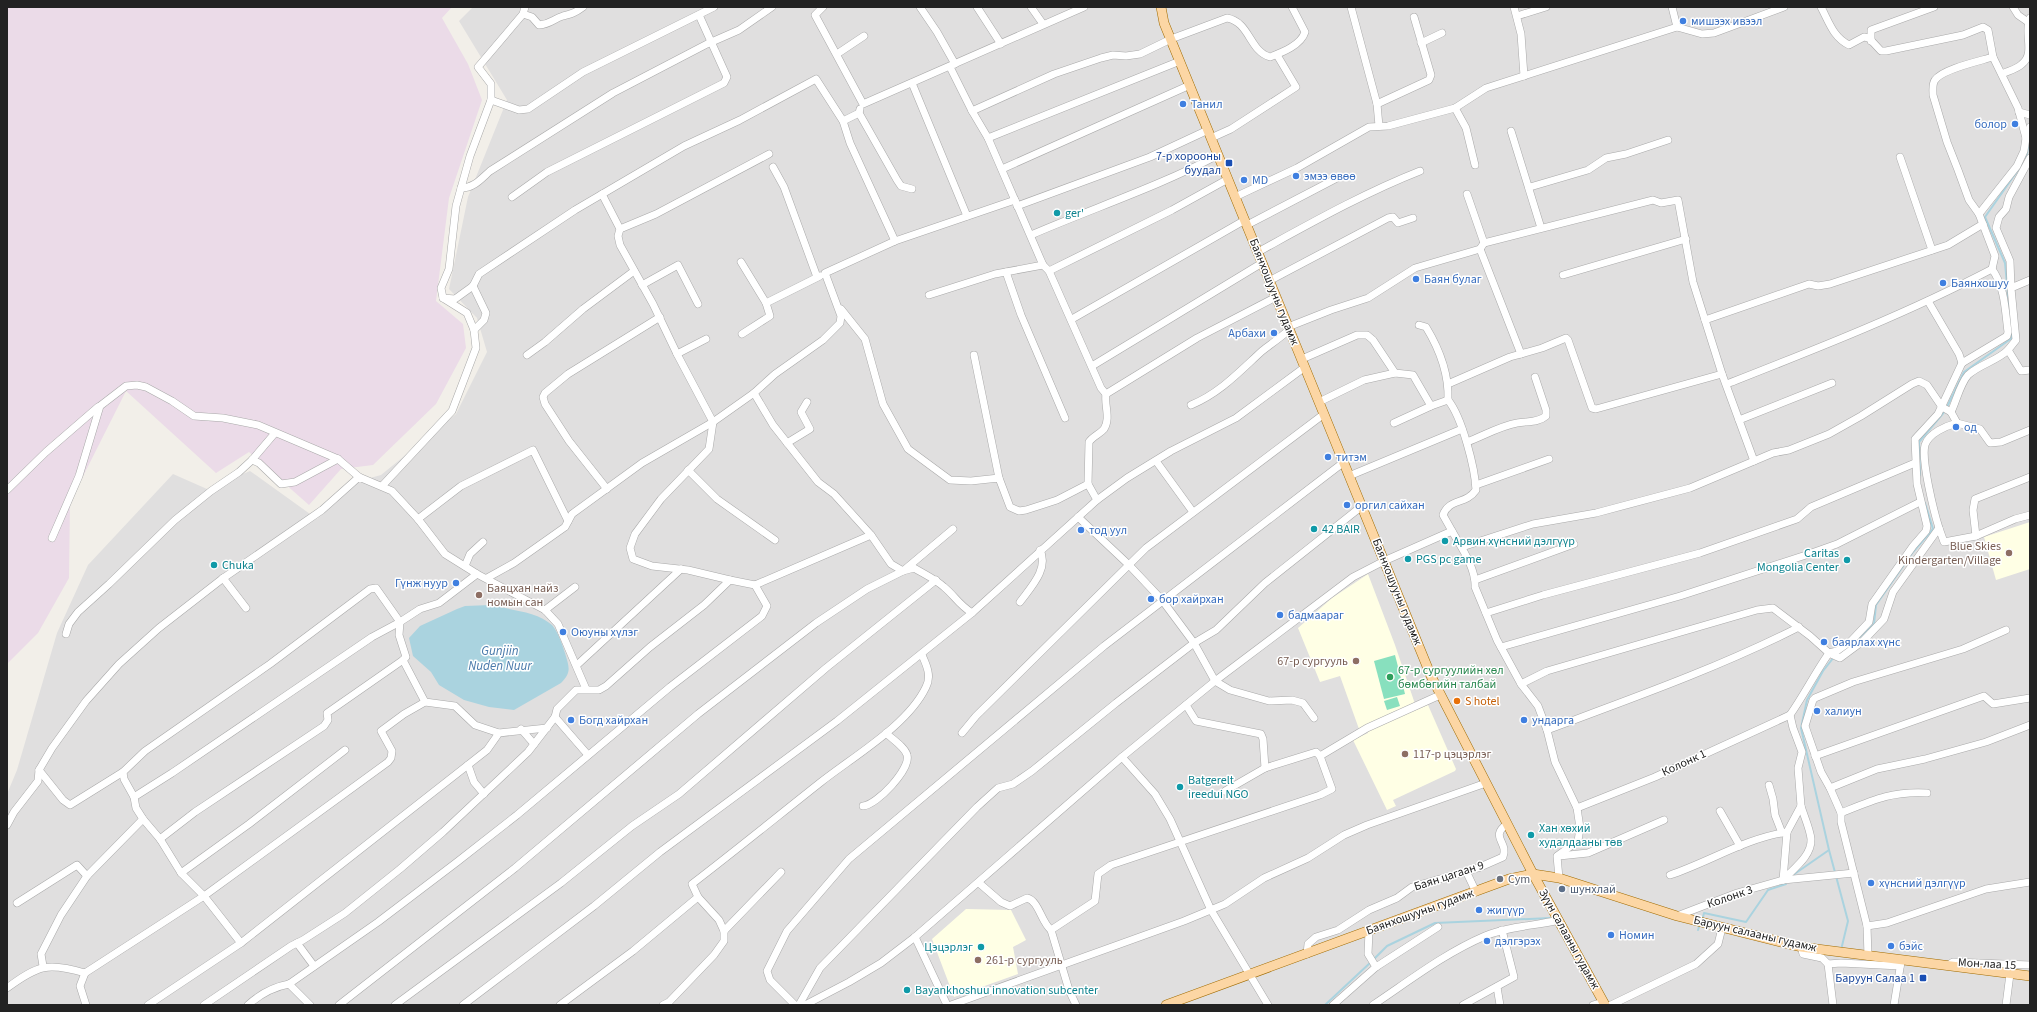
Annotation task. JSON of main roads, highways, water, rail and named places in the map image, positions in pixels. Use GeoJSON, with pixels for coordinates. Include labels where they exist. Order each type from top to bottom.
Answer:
{"type":"FeatureCollection","features":[{"type":"Feature","properties":{"kind":"main road","name":"Баянхошууны гудамж"},"geometry":{"type":"LineString","coordinates":[[1163,8],[1171,39],[1440,695],[1533,874],[1509,879],[1166,1005]]}},
{"type":"Feature","properties":{"kind":"main road","name":"Баруун салааны гудамж"},"geometry":{"type":"LineString","coordinates":[[1533,874],[1559,878],[1677,916],[1801,947],[1868,956],[1901,963],[2030,976]]}},
{"type":"Feature","properties":{"kind":"main road","name":"Зүүн салааны гудамж"},"geometry":{"type":"LineString","coordinates":[[1533,874],[1607,1004]]}},
{"type":"Feature","properties":{"kind":"water","name":"Gunjiin Nuden Nuur"},"geometry":{"type":"Polygon","coordinates":[[[491,605],[531,614],[546,620],[556,631],[568,662],[569,669],[567,676],[561,683],[514,710],[489,707],[464,700],[439,685],[431,672],[413,656],[409,638],[420,626],[457,609],[465,606],[491,605]]]}},
{"type":"Feature","properties":{"kind":"waterway"},"geometry":{"type":"LineString","coordinates":[[2026,158],[2030,139]]}},
{"type":"Feature","properties":{"kind":"waterway"},"geometry":{"type":"LineString","coordinates":[[1947,407],[1964,372],[2012,338],[2005,263],[1985,217],[2023,163]]}},
{"type":"Feature","properties":{"kind":"waterway"},"geometry":{"type":"LineString","coordinates":[[1920,475],[1919,442],[1945,411]]}},
{"type":"Feature","properties":{"kind":"waterway"},"geometry":{"type":"LineString","coordinates":[[1852,644],[1874,624],[1876,605],[1913,552],[1933,529],[1925,503]]}},
{"type":"Feature","properties":{"kind":"waterway"},"geometry":{"type":"LineString","coordinates":[[1834,657],[1823,671],[1807,700],[1801,728],[1829,850],[1848,921],[1841,950]]}},
{"type":"Feature","properties":{"kind":"waterway"},"geometry":{"type":"LineString","coordinates":[[1793,875],[1829,850]]}},
{"type":"Feature","properties":{"kind":"waterway"},"geometry":{"type":"LineString","coordinates":[[1703,917],[1704,913],[1746,922],[1768,890],[1786,884]]}},
{"type":"Feature","properties":{"kind":"waterway"},"geometry":{"type":"LineString","coordinates":[[1374,959],[1387,946],[1435,923],[1550,918]]}},
{"type":"Feature","properties":{"kind":"waterway"},"geometry":{"type":"LineString","coordinates":[[1325,1005],[1371,962]]}},
{"type":"Feature","properties":{"kind":"place","name":"мишээх ивээл"},"geometry":{"type":"Point","coordinates":[1683,21]}},
{"type":"Feature","properties":{"kind":"place","name":"Танил"},"geometry":{"type":"Point","coordinates":[1183,104]}},
{"type":"Feature","properties":{"kind":"place","name":"болор"},"geometry":{"type":"Point","coordinates":[2015,124]}},
{"type":"Feature","properties":{"kind":"place","name":"7-р хорооны буудал"},"geometry":{"type":"Point","coordinates":[1229,163]}},
{"type":"Feature","properties":{"kind":"place","name":"эмээ өвөө"},"geometry":{"type":"Point","coordinates":[1296,176]}},
{"type":"Feature","properties":{"kind":"place","name":"MD"},"geometry":{"type":"Point","coordinates":[1244,180]}},
{"type":"Feature","properties":{"kind":"place","name":"ger'"},"geometry":{"type":"Point","coordinates":[1057,213]}},
{"type":"Feature","properties":{"kind":"place","name":"Баян булаг"},"geometry":{"type":"Point","coordinates":[1416,279]}},
{"type":"Feature","properties":{"kind":"place","name":"Баянхошуу"},"geometry":{"type":"Point","coordinates":[1943,283]}},
{"type":"Feature","properties":{"kind":"place","name":"Арбахи"},"geometry":{"type":"Point","coordinates":[1274,333]}},
{"type":"Feature","properties":{"kind":"place","name":"од"},"geometry":{"type":"Point","coordinates":[1956,427]}},
{"type":"Feature","properties":{"kind":"place","name":"титэм"},"geometry":{"type":"Point","coordinates":[1328,457]}},
{"type":"Feature","properties":{"kind":"place","name":"оргил сайхан"},"geometry":{"type":"Point","coordinates":[1347,505]}},
{"type":"Feature","properties":{"kind":"place","name":"42 BAIR"},"geometry":{"type":"Point","coordinates":[1314,529]}},
{"type":"Feature","properties":{"kind":"place","name":"тод уул"},"geometry":{"type":"Point","coordinates":[1081,530]}},
{"type":"Feature","properties":{"kind":"place","name":"Арвин хүнсний дэлгүүр"},"geometry":{"type":"Point","coordinates":[1445,541]}},
{"type":"Feature","properties":{"kind":"place","name":"Blue Skies Kindergarten/Village"},"geometry":{"type":"Point","coordinates":[2009,553]}},
{"type":"Feature","properties":{"kind":"place","name":"PGS pc game"},"geometry":{"type":"Point","coordinates":[1408,559]}},
{"type":"Feature","properties":{"kind":"place","name":"Caritas Mongolia Center"},"geometry":{"type":"Point","coordinates":[1847,560]}},
{"type":"Feature","properties":{"kind":"place","name":"Chuka"},"geometry":{"type":"Point","coordinates":[214,565]}},
{"type":"Feature","properties":{"kind":"place","name":"Гүнж нуур"},"geometry":{"type":"Point","coordinates":[456,583]}},
{"type":"Feature","properties":{"kind":"place","name":"Баяцхан найз номын сан"},"geometry":{"type":"Point","coordinates":[479,595]}},
{"type":"Feature","properties":{"kind":"place","name":"бор хайрхан"},"geometry":{"type":"Point","coordinates":[1151,599]}},
{"type":"Feature","properties":{"kind":"place","name":"бадмаараг"},"geometry":{"type":"Point","coordinates":[1280,615]}},
{"type":"Feature","properties":{"kind":"place","name":"Оюуны хүлэг"},"geometry":{"type":"Point","coordinates":[563,632]}},
{"type":"Feature","properties":{"kind":"place","name":"баярлах хүнс"},"geometry":{"type":"Point","coordinates":[1824,642]}},
{"type":"Feature","properties":{"kind":"place","name":"67-р сургууль"},"geometry":{"type":"Point","coordinates":[1356,661]}},
{"type":"Feature","properties":{"kind":"place","name":"67-р сургуулийн хөл бөмбөгийн талбай"},"geometry":{"type":"Point","coordinates":[1390,677]}},
{"type":"Feature","properties":{"kind":"place","name":"S hotel"},"geometry":{"type":"Point","coordinates":[1457,701]}},
{"type":"Feature","properties":{"kind":"place","name":"халиун"},"geometry":{"type":"Point","coordinates":[1817,711]}},
{"type":"Feature","properties":{"kind":"place","name":"Богд хайрхан"},"geometry":{"type":"Point","coordinates":[571,720]}},
{"type":"Feature","properties":{"kind":"place","name":"ундарга"},"geometry":{"type":"Point","coordinates":[1524,720]}},
{"type":"Feature","properties":{"kind":"place","name":"117-р цэцэрлэг"},"geometry":{"type":"Point","coordinates":[1405,754]}},
{"type":"Feature","properties":{"kind":"place","name":"Batgerelt ireedui NGO"},"geometry":{"type":"Point","coordinates":[1180,787]}},
{"type":"Feature","properties":{"kind":"place","name":"Хан хөхий худалдааны төв"},"geometry":{"type":"Point","coordinates":[1531,835]}},
{"type":"Feature","properties":{"kind":"place","name":"Cym"},"geometry":{"type":"Point","coordinates":[1500,879]}},
{"type":"Feature","properties":{"kind":"place","name":"хүнсний дэлгүүр"},"geometry":{"type":"Point","coordinates":[1871,883]}},
{"type":"Feature","properties":{"kind":"place","name":"шунхлай"},"geometry":{"type":"Point","coordinates":[1562,889]}},
{"type":"Feature","properties":{"kind":"place","name":"жигүүр"},"geometry":{"type":"Point","coordinates":[1479,910]}},
{"type":"Feature","properties":{"kind":"place","name":"Номин"},"geometry":{"type":"Point","coordinates":[1611,935]}},
{"type":"Feature","properties":{"kind":"place","name":"дэлгэрэх"},"geometry":{"type":"Point","coordinates":[1487,941]}},
{"type":"Feature","properties":{"kind":"place","name":"бэйс"},"geometry":{"type":"Point","coordinates":[1891,946]}},
{"type":"Feature","properties":{"kind":"place","name":"Цэцэрлэг"},"geometry":{"type":"Point","coordinates":[981,947]}},
{"type":"Feature","properties":{"kind":"place","name":"261-р сургууль"},"geometry":{"type":"Point","coordinates":[978,960]}},
{"type":"Feature","properties":{"kind":"place","name":"Баруун Салаа 1"},"geometry":{"type":"Point","coordinates":[1923,978]}},
{"type":"Feature","properties":{"kind":"place","name":"Bayankhoshuu innovation subcenter"},"geometry":{"type":"Point","coordinates":[907,990]}}]}
